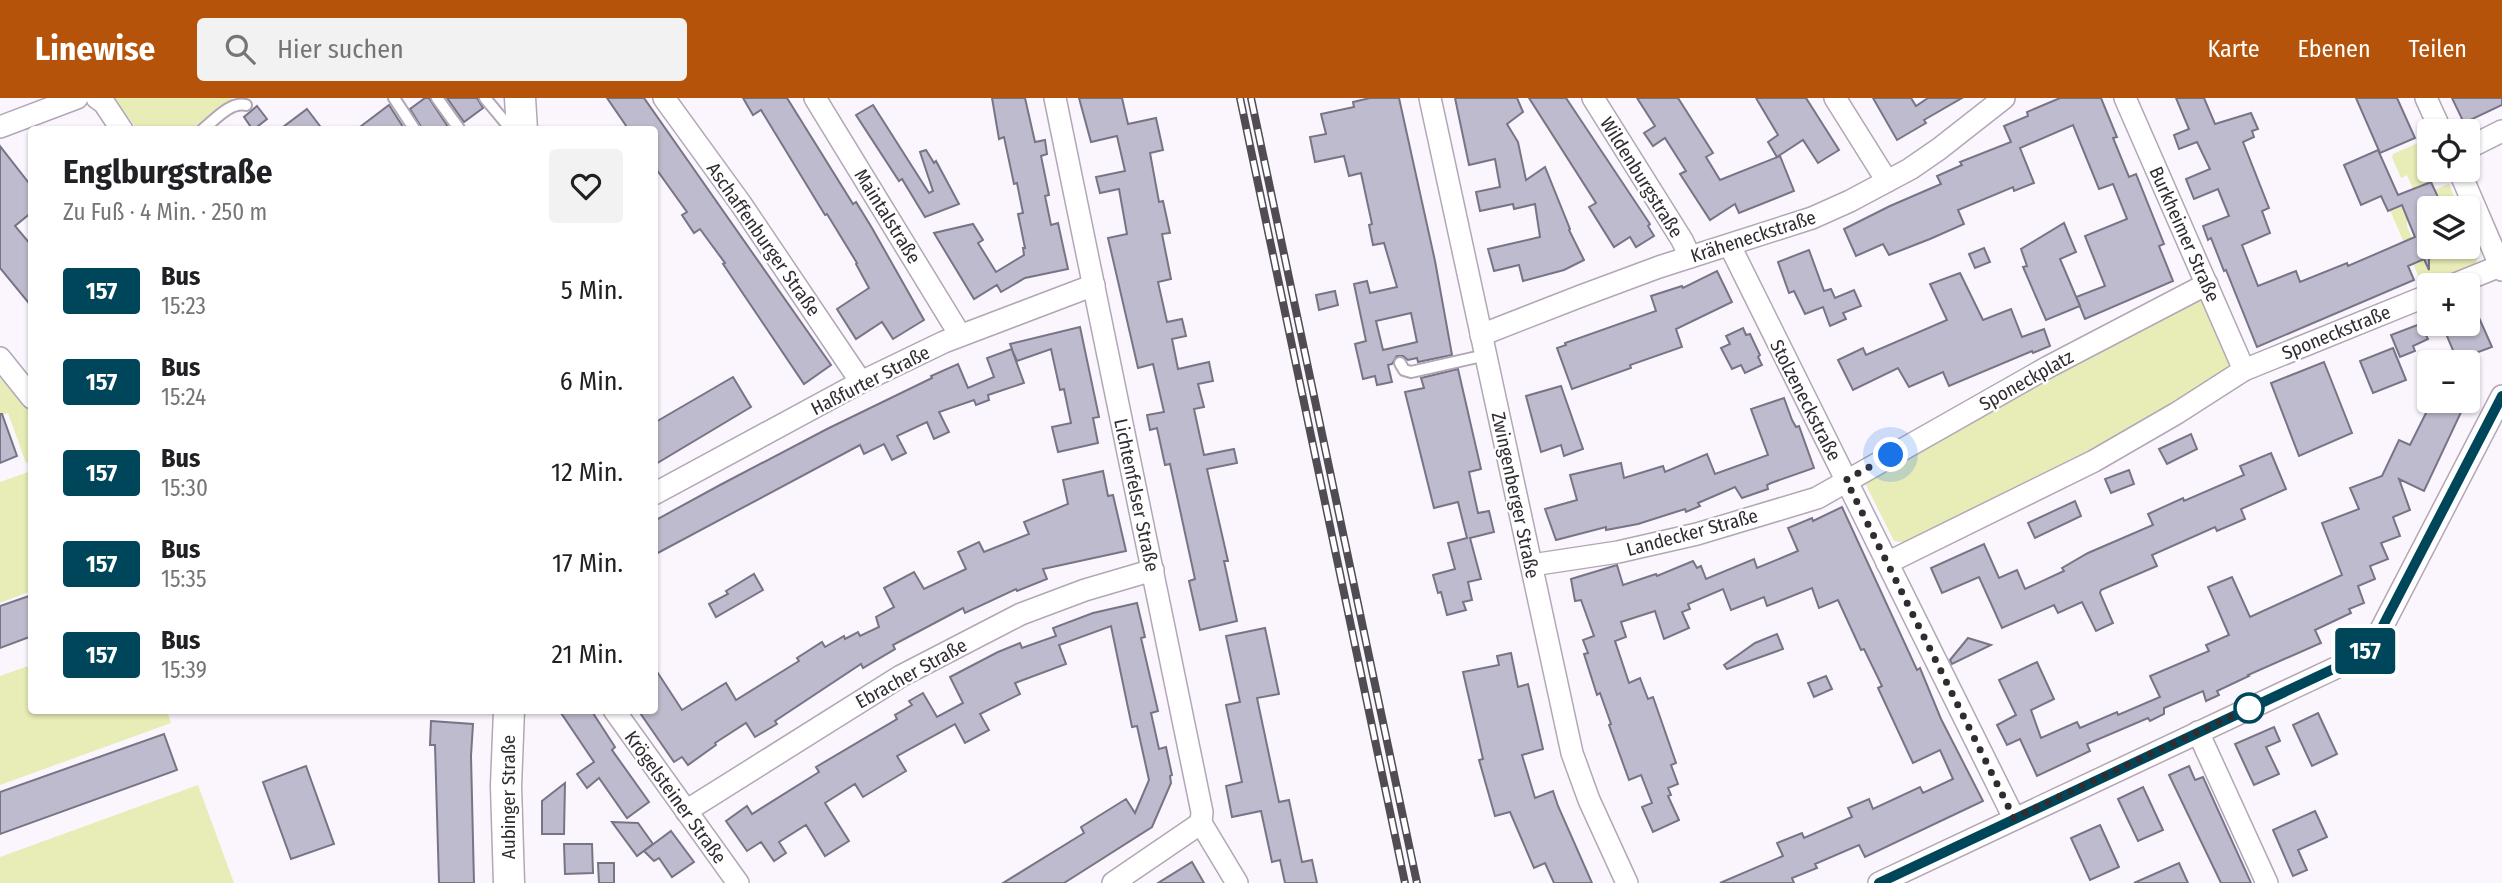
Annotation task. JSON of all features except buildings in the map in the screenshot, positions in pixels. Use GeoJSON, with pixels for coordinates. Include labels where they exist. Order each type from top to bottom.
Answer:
{"type":"FeatureCollection","features":[{"type":"Feature","properties":{"kind":"main road","name":"Aubinger Straße"},"geometry":{"type":"LineString","coordinates":[[509,714],[506,786],[509,883]]}},
{"type":"Feature","properties":{"kind":"street"},"geometry":{"type":"LineString","coordinates":[[0,127],[77,98]]}},
{"type":"Feature","properties":{"kind":"street"},"geometry":{"type":"LineString","coordinates":[[97,98],[104,103],[119,126]]}},
{"type":"Feature","properties":{"kind":"street","name":"Aschaffenburger Straße"},"geometry":{"type":"LineString","coordinates":[[664,98],[741,204],[861,382]]}},
{"type":"Feature","properties":{"kind":"street","name":"Maintalstraße"},"geometry":{"type":"LineString","coordinates":[[814,98],[960,335]]}},
{"type":"Feature","properties":{"kind":"street","name":"Lichtenfelser Straße"},"geometry":{"type":"LineString","coordinates":[[1055,98],[1202,812],[1201,823],[1237,883]]}},
{"type":"Feature","properties":{"kind":"street","name":"Zwingenberger Straße"},"geometry":{"type":"LineString","coordinates":[[1430,98],[1572,753],[1589,800],[1627,883]]}},
{"type":"Feature","properties":{"kind":"street","name":"Wildenburgstraße"},"geometry":{"type":"LineString","coordinates":[[1593,98],[1690,257]]}},
{"type":"Feature","properties":{"kind":"street"},"geometry":{"type":"LineString","coordinates":[[1835,98],[1887,181]]}},
{"type":"Feature","properties":{"kind":"street","name":"Burkheimer Straße"},"geometry":{"type":"LineString","coordinates":[[2125,98],[2244,370]]}},
{"type":"Feature","properties":{"kind":"street"},"geometry":{"type":"LineString","coordinates":[[2426,98],[2436,119]]}},
{"type":"Feature","properties":{"kind":"street","name":"Kräheneckstraße"},"geometry":{"type":"LineString","coordinates":[[1483,345],[1581,296],[1812,218],[1887,181],[1939,149],[2001,99]]}},
{"type":"Feature","properties":{"kind":"street"},"geometry":{"type":"LineString","coordinates":[[2480,142],[2502,131]]}},
{"type":"Feature","properties":{"kind":"street"},"geometry":{"type":"LineString","coordinates":[[2464,182],[2501,268],[2480,275]]}},
{"type":"Feature","properties":{"kind":"street","name":"Stolzeneckstraße"},"geometry":{"type":"LineString","coordinates":[[1730,246],[2014,818]]}},
{"type":"Feature","properties":{"kind":"street","name":"Sponeckplatz"},"geometry":{"type":"LineString","coordinates":[[1846,480],[2048,367],[2207,284]]}},
{"type":"Feature","properties":{"kind":"street","name":"Haßfurter Straße"},"geometry":{"type":"LineString","coordinates":[[658,492],[861,382],[960,335],[1094,285]]}},
{"type":"Feature","properties":{"kind":"street","name":"Sponeckstraße"},"geometry":{"type":"LineString","coordinates":[[2244,370],[2417,300]]}},
{"type":"Feature","properties":{"kind":"street"},"geometry":{"type":"LineString","coordinates":[[2,364],[28,393]]}},
{"type":"Feature","properties":{"kind":"street"},"geometry":{"type":"LineString","coordinates":[[1887,563],[2094,461],[2177,414],[2244,370]]}},
{"type":"Feature","properties":{"kind":"street"},"geometry":{"type":"LineString","coordinates":[[1879,883],[2361,656],[2375,641],[2502,396]]}},
{"type":"Feature","properties":{"kind":"street","name":"Landecker Straße"},"geometry":{"type":"LineString","coordinates":[[1532,565],[1618,552],[1697,534],[1817,498],[1846,480]]}},
{"type":"Feature","properties":{"kind":"street","name":"Ebracher Straße"},"geometry":{"type":"LineString","coordinates":[[686,811],[901,676],[1009,620],[1085,590],[1153,570]]}},
{"type":"Feature","properties":{"kind":"street","name":"Krögelsteiner Straße"},"geometry":{"type":"LineString","coordinates":[[617,714],[738,883]]}},
{"type":"Feature","properties":{"kind":"street"},"geometry":{"type":"LineString","coordinates":[[2199,732],[2267,883]]}},
{"type":"Feature","properties":{"kind":"street"},"geometry":{"type":"LineString","coordinates":[[1113,883],[1201,823]]}},
{"type":"Feature","properties":{"kind":"lane"},"geometry":{"type":"LineString","coordinates":[[394,98],[412,126]]}},
{"type":"Feature","properties":{"kind":"lane"},"geometry":{"type":"LineString","coordinates":[[437,98],[457,126]]}},
{"type":"Feature","properties":{"kind":"lane"},"geometry":{"type":"LineString","coordinates":[[485,98],[505,122],[521,117]]}},
{"type":"Feature","properties":{"kind":"lane"},"geometry":{"type":"LineString","coordinates":[[207,126],[234,106],[240,103],[246,105]]}},
{"type":"Feature","properties":{"kind":"lane"},"geometry":{"type":"LineString","coordinates":[[1399,363],[1404,370],[1410,372],[1483,345]]}},
{"type":"Feature","properties":{"kind":"green space"},"geometry":{"type":"Polygon","coordinates":[[[114,98],[233,98],[195,126],[135,126],[114,98]]]}},
{"type":"Feature","properties":{"kind":"green space"},"geometry":{"type":"Polygon","coordinates":[[[2417,143],[2417,182],[2429,182],[2413,189],[2407,175],[2401,178],[2393,154],[2417,143]]]}},
{"type":"Feature","properties":{"kind":"green space"},"geometry":{"type":"Polygon","coordinates":[[[2449,184],[2454,196],[2419,196],[2449,184]]]}},
{"type":"Feature","properties":{"kind":"green space"},"geometry":{"type":"Polygon","coordinates":[[[2402,193],[2409,200],[2417,197],[2417,211],[2407,214],[2407,226],[2417,251],[2417,259],[2477,259],[2476,265],[2457,273],[2417,273],[2390,210],[2396,208],[2402,193]]]}},
{"type":"Feature","properties":{"kind":"green space"},"geometry":{"type":"Polygon","coordinates":[[[2207,293],[2237,368],[2078,462],[2075,457],[2057,466],[2059,471],[1907,543],[1894,541],[1863,479],[2207,293]]]}},
{"type":"Feature","properties":{"kind":"green space"},"geometry":{"type":"Polygon","coordinates":[[[0,378],[28,408],[28,463],[8,413],[0,416],[0,378]]]}},
{"type":"Feature","properties":{"kind":"green space"},"geometry":{"type":"Polygon","coordinates":[[[28,472],[28,592],[0,603],[0,482],[28,472]]]}},
{"type":"Feature","properties":{"kind":"green space"},"geometry":{"type":"Polygon","coordinates":[[[28,666],[28,714],[168,714],[171,723],[0,785],[0,676],[28,666]]]}},
{"type":"Feature","properties":{"kind":"green space"},"geometry":{"type":"Polygon","coordinates":[[[198,785],[234,883],[0,883],[0,857],[198,785]]]}},
{"type":"Feature","properties":{"kind":"railway"},"geometry":{"type":"LineString","coordinates":[[1240,98],[1405,883]]}},
{"type":"Feature","properties":{"kind":"railway"},"geometry":{"type":"LineString","coordinates":[[1251,98],[1417,883]]}},
{"type":"Feature","properties":{"kind":"bus line","name":"157"},"geometry":{"type":"LineString","coordinates":[[1879,883],[2361,656],[2375,641],[2502,396]]}},
{"type":"Feature","properties":{"kind":"route"},"geometry":{"type":"LineString","coordinates":[[1891,455],[1846,480],[2014,818],[2249,708]]}}]}
